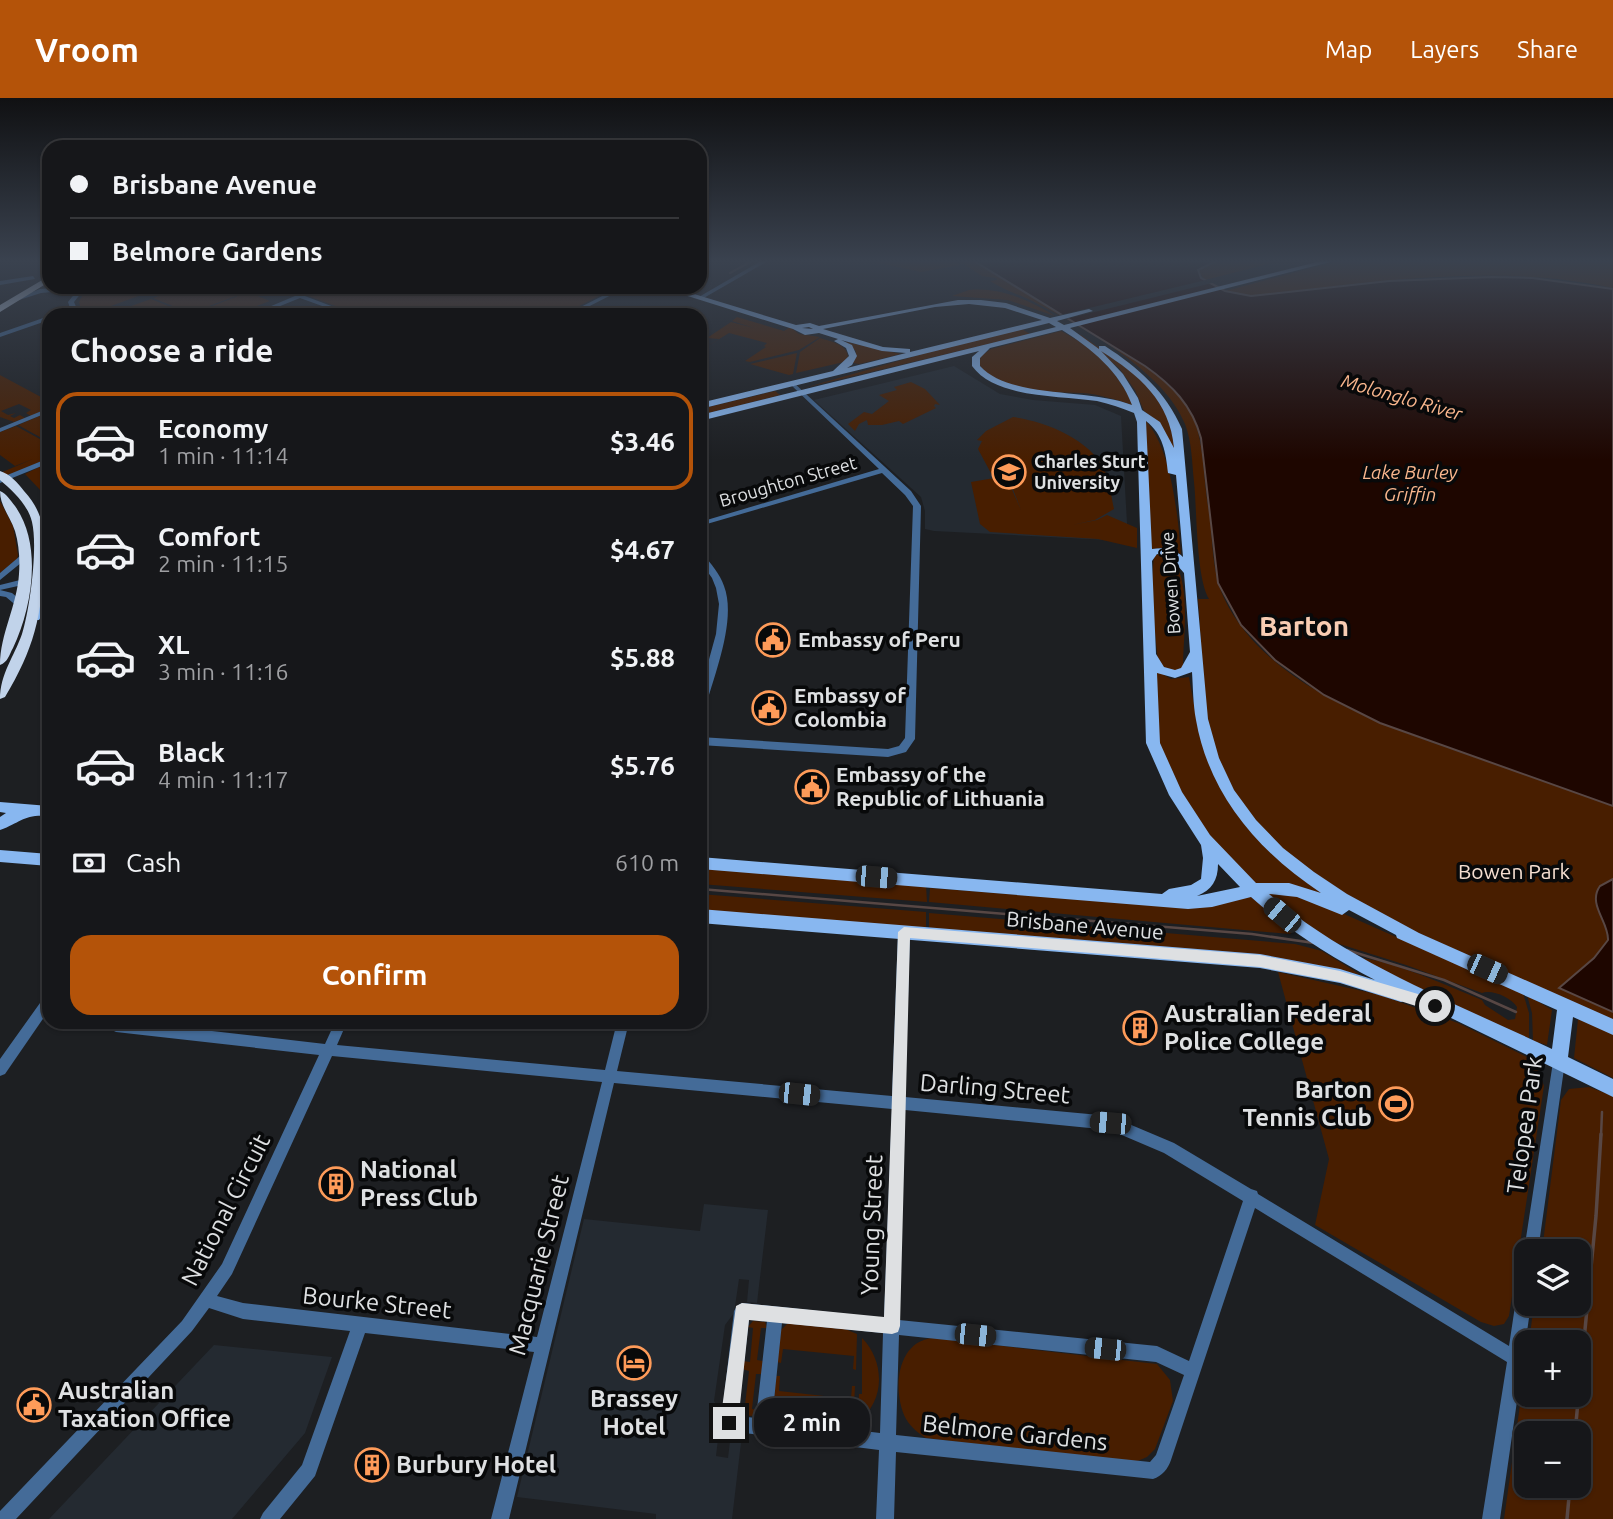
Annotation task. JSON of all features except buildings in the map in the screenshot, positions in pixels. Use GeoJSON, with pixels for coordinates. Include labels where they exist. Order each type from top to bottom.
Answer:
{"type":"FeatureCollection","features":[{"type":"Feature","properties":{"kind":"highway"},"geometry":{"type":"LineString","coordinates":[[0,474],[25,500],[40,528],[42,556]]}},
{"type":"Feature","properties":{"kind":"highway"},"geometry":{"type":"LineString","coordinates":[[0,494],[20,525],[25,541],[21,605],[11,638],[0,660]]}},
{"type":"Feature","properties":{"kind":"highway"},"geometry":{"type":"LineString","coordinates":[[24,578],[42,576]]}},
{"type":"Feature","properties":{"kind":"highway"},"geometry":{"type":"LineString","coordinates":[[0,694],[18,660],[35,617],[42,588]]}},
{"type":"Feature","properties":{"kind":"main road"},"geometry":{"type":"LineString","coordinates":[[809,328],[813,327]]}},
{"type":"Feature","properties":{"kind":"main road"},"geometry":{"type":"LineString","coordinates":[[863,327],[859,331],[863,341],[875,347]]}},
{"type":"Feature","properties":{"kind":"main road"},"geometry":{"type":"LineString","coordinates":[[707,404],[1022,327]]}},
{"type":"Feature","properties":{"kind":"main road","name":"Bowen Drive"},"geometry":{"type":"LineString","coordinates":[[1056,327],[1084,343],[1122,377],[1137,402],[1142,422],[1153,743],[1165,778],[1187,817],[1208,845],[1251,890],[1303,930],[1343,956],[1460,1013]]}},
{"type":"Feature","properties":{"kind":"main road"},"geometry":{"type":"LineString","coordinates":[[707,416],[1065,327]]}},
{"type":"Feature","properties":{"kind":"main road","name":"Bowen Drive"},"geometry":{"type":"LineString","coordinates":[[1068,327],[1119,358],[1152,387],[1170,413],[1178,436],[1195,652],[1208,749],[1225,789],[1275,849],[1312,880],[1354,906],[1412,935]]}},
{"type":"Feature","properties":{"kind":"main road"},"geometry":{"type":"LineString","coordinates":[[809,328],[900,352],[934,349]]}},
{"type":"Feature","properties":{"kind":"main road"},"geometry":{"type":"LineString","coordinates":[[809,328],[841,342],[853,352],[849,363],[825,376]]}},
{"type":"Feature","properties":{"kind":"main road"},"geometry":{"type":"LineString","coordinates":[[998,344],[977,356],[975,362],[978,370],[996,382],[1026,391],[1119,404],[1147,416],[1161,430],[1170,453],[1185,549]]}},
{"type":"Feature","properties":{"kind":"main road"},"geometry":{"type":"LineString","coordinates":[[39,535],[42,540]]}},
{"type":"Feature","properties":{"kind":"main road"},"geometry":{"type":"LineString","coordinates":[[1146,562],[1155,551],[1171,552],[1179,558],[1189,577]]}},
{"type":"Feature","properties":{"kind":"main road"},"geometry":{"type":"LineString","coordinates":[[1148,651],[1160,670],[1175,674],[1187,670],[1195,652]]}},
{"type":"Feature","properties":{"kind":"main road"},"geometry":{"type":"LineString","coordinates":[[0,807],[42,811]]}},
{"type":"Feature","properties":{"kind":"main road"},"geometry":{"type":"LineString","coordinates":[[0,824],[15,814],[42,811]]}},
{"type":"Feature","properties":{"kind":"main road"},"geometry":{"type":"LineString","coordinates":[[1147,898],[1189,893],[1203,887],[1209,881],[1212,868],[1208,845]]}},
{"type":"Feature","properties":{"kind":"main road"},"geometry":{"type":"LineString","coordinates":[[2,855],[42,859]]}},
{"type":"Feature","properties":{"kind":"main road","name":"Brisbane Avenue"},"geometry":{"type":"LineString","coordinates":[[707,864],[1147,898]]}},
{"type":"Feature","properties":{"kind":"main road"},"geometry":{"type":"LineString","coordinates":[[1147,898],[1190,903],[1212,901],[1251,890],[1279,888],[1296,891],[1374,924],[1412,935],[1613,1027]]}},
{"type":"Feature","properties":{"kind":"main road","name":"Brisbane Avenue"},"geometry":{"type":"LineString","coordinates":[[707,917],[1260,961],[1340,976],[1460,1013]]}},
{"type":"Feature","properties":{"kind":"main road","name":"Telopea Park"},"geometry":{"type":"LineString","coordinates":[[1559,1062],[1566,1006]]}},
{"type":"Feature","properties":{"kind":"main road"},"geometry":{"type":"LineString","coordinates":[[1460,1013],[1613,1088]]}},
{"type":"Feature","properties":{"kind":"street"},"geometry":{"type":"LineString","coordinates":[[0,335],[22,327]]}},
{"type":"Feature","properties":{"kind":"street"},"geometry":{"type":"LineString","coordinates":[[707,741],[884,753],[896,752],[907,744],[910,736],[917,509],[911,495],[793,384]]}},
{"type":"Feature","properties":{"kind":"street"},"geometry":{"type":"LineString","coordinates":[[0,430],[42,413]]}},
{"type":"Feature","properties":{"kind":"street"},"geometry":{"type":"LineString","coordinates":[[0,481],[42,463]]}},
{"type":"Feature","properties":{"kind":"street","name":"Broughton Street"},"geometry":{"type":"LineString","coordinates":[[707,522],[884,470]]}},
{"type":"Feature","properties":{"kind":"street"},"geometry":{"type":"LineString","coordinates":[[0,579],[23,558]]}},
{"type":"Feature","properties":{"kind":"street"},"geometry":{"type":"LineString","coordinates":[[707,570],[720,585],[724,611],[707,680]]}},
{"type":"Feature","properties":{"kind":"street"},"geometry":{"type":"LineString","coordinates":[[0,579],[24,578]]}},
{"type":"Feature","properties":{"kind":"street"},"geometry":{"type":"LineString","coordinates":[[0,590],[24,578]]}},
{"type":"Feature","properties":{"kind":"street"},"geometry":{"type":"LineString","coordinates":[[0,590],[21,605]]}},
{"type":"Feature","properties":{"kind":"street","name":"Young Street"},"geometry":{"type":"LineString","coordinates":[[886,1519],[904,932]]}},
{"type":"Feature","properties":{"kind":"street"},"geometry":{"type":"LineString","coordinates":[[0,1070],[42,1010]]}},
{"type":"Feature","properties":{"kind":"street","name":"Darling Street"},"geometry":{"type":"LineString","coordinates":[[142,1029],[328,1050],[1110,1123],[1169,1147],[1514,1357]]}},
{"type":"Feature","properties":{"kind":"street","name":"National Circuit"},"geometry":{"type":"LineString","coordinates":[[4,1519],[179,1335],[207,1300],[227,1269],[338,1029]]}},
{"type":"Feature","properties":{"kind":"street","name":"Macquarie Street"},"geometry":{"type":"LineString","coordinates":[[500,1519],[621,1029]]}},
{"type":"Feature","properties":{"kind":"street","name":"Telopea Park"},"geometry":{"type":"LineString","coordinates":[[1533,1239],[1559,1062]]}},
{"type":"Feature","properties":{"kind":"street","name":"Belmore Gardens"},"geometry":{"type":"LineString","coordinates":[[1193,1371],[1157,1354],[742,1311],[729,1423],[1153,1471],[1163,1460],[1252,1196]]}},
{"type":"Feature","properties":{"kind":"street","name":"Bourke Street"},"geometry":{"type":"LineString","coordinates":[[207,1300],[243,1311],[542,1345]]}},
{"type":"Feature","properties":{"kind":"street"},"geometry":{"type":"LineString","coordinates":[[763,1427],[775,1314]]}},
{"type":"Feature","properties":{"kind":"street"},"geometry":{"type":"LineString","coordinates":[[269,1519],[309,1470],[360,1325]]}},
{"type":"Feature","properties":{"kind":"street"},"geometry":{"type":"LineString","coordinates":[[1491,1519],[1514,1365]]}},
{"type":"Feature","properties":{"kind":"shaded area","name":"Charles Sturt University"},"geometry":{"type":"Polygon","coordinates":[[[954,366],[1000,394],[1033,400],[1095,405],[1121,416],[1128,541],[925,529],[925,511],[921,497],[814,400],[954,366]]]}},
{"type":"Feature","properties":{"kind":"shaded area","name":"Brassey Hotel"},"geometry":{"type":"Polygon","coordinates":[[[704,1204],[768,1210],[757,1303],[747,1302],[749,1280],[739,1279],[734,1313],[725,1325],[714,1401],[721,1414],[716,1456],[728,1458],[731,1433],[742,1434],[732,1519],[656,1519],[656,1514],[517,1497],[584,1219],[700,1231],[704,1204]]]}},
{"type":"Feature","properties":{"kind":"shaded area"},"geometry":{"type":"Polygon","coordinates":[[[214,1345],[332,1357],[305,1433],[232,1519],[49,1519],[214,1345]]]}},
{"type":"Feature","properties":{"kind":"green space"},"geometry":{"type":"Polygon","coordinates":[[[723,327],[754,328],[752,327],[772,327],[784,331],[790,327],[799,334],[820,337],[799,350],[750,362],[745,361],[766,347],[764,346],[767,343],[729,333],[707,347],[719,339],[707,338],[723,327]]]}},
{"type":"Feature","properties":{"kind":"green space","name":"Bowen Park"},"geometry":{"type":"Polygon","coordinates":[[[1080,327],[1082,327],[1139,362],[1165,381],[1193,418],[1203,457],[1218,582],[1224,598],[1244,630],[1270,657],[1302,681],[1374,720],[1613,806],[1613,1021],[1364,906],[1299,864],[1270,839],[1245,810],[1225,777],[1217,757],[1207,713],[1198,599],[1209,599],[1199,560],[1191,453],[1185,424],[1175,405],[1160,387],[1100,339],[1080,327]]]}},
{"type":"Feature","properties":{"kind":"green space"},"geometry":{"type":"Polygon","coordinates":[[[1022,329],[1030,334],[804,388],[926,353],[1022,329]]]}},
{"type":"Feature","properties":{"kind":"green space"},"geometry":{"type":"Polygon","coordinates":[[[1061,331],[1105,362],[1135,406],[1095,395],[1012,386],[988,374],[979,364],[981,356],[991,349],[1061,331]]]}},
{"type":"Feature","properties":{"kind":"green space"},"geometry":{"type":"Polygon","coordinates":[[[1079,336],[1141,377],[1172,419],[1179,490],[1168,441],[1157,421],[1144,411],[1135,390],[1119,368],[1079,336]]]}},
{"type":"Feature","properties":{"kind":"green space"},"geometry":{"type":"Polygon","coordinates":[[[820,338],[842,346],[848,357],[844,362],[796,373],[800,352],[820,338]]]}},
{"type":"Feature","properties":{"kind":"green space"},"geometry":{"type":"Polygon","coordinates":[[[846,342],[901,354],[853,363],[856,351],[846,342]]]}},
{"type":"Feature","properties":{"kind":"green space"},"geometry":{"type":"Polygon","coordinates":[[[797,353],[793,374],[789,375],[750,364],[797,353]]]}},
{"type":"Feature","properties":{"kind":"green space"},"geometry":{"type":"Polygon","coordinates":[[[0,375],[42,397],[42,411],[31,416],[26,413],[31,410],[19,404],[1,411],[8,415],[16,413],[10,416],[14,418],[20,415],[25,418],[14,422],[0,417],[0,375]]]}},
{"type":"Feature","properties":{"kind":"green space"},"geometry":{"type":"Polygon","coordinates":[[[911,382],[925,389],[940,405],[935,404],[936,408],[903,424],[899,421],[868,425],[867,420],[859,424],[855,431],[848,424],[864,412],[872,414],[889,401],[879,395],[897,390],[894,387],[911,382]]]}},
{"type":"Feature","properties":{"kind":"green space"},"geometry":{"type":"Polygon","coordinates":[[[775,391],[780,395],[707,413],[707,407],[775,391]]]}},
{"type":"Feature","properties":{"kind":"green space"},"geometry":{"type":"Polygon","coordinates":[[[42,415],[42,438],[18,425],[42,415]]]}},
{"type":"Feature","properties":{"kind":"green space"},"geometry":{"type":"Polygon","coordinates":[[[1013,417],[1052,427],[1089,450],[1105,471],[1114,509],[1095,520],[1072,525],[1097,520],[1107,515],[1137,528],[1137,548],[1098,539],[990,532],[980,524],[971,482],[1006,476],[1021,510],[1007,474],[993,477],[978,449],[982,441],[977,440],[986,431],[1013,417]]]}},
{"type":"Feature","properties":{"kind":"green space"},"geometry":{"type":"Polygon","coordinates":[[[1145,420],[1161,447],[1172,482],[1181,554],[1166,548],[1150,549],[1145,420]]]}},
{"type":"Feature","properties":{"kind":"green space"},"geometry":{"type":"Polygon","coordinates":[[[16,426],[42,440],[42,461],[0,479],[0,473],[33,459],[15,466],[0,455],[0,432],[16,426]]]}},
{"type":"Feature","properties":{"kind":"green space"},"geometry":{"type":"Polygon","coordinates":[[[42,466],[42,492],[25,474],[42,466]]]}},
{"type":"Feature","properties":{"kind":"green space"},"geometry":{"type":"Polygon","coordinates":[[[0,501],[13,526],[18,555],[17,559],[0,573],[0,501]]]}},
{"type":"Feature","properties":{"kind":"green space"},"geometry":{"type":"Polygon","coordinates":[[[1168,553],[1176,563],[1184,591],[1183,667],[1178,671],[1165,670],[1158,662],[1151,591],[1154,555],[1168,553]]]}},
{"type":"Feature","properties":{"kind":"green space"},"geometry":{"type":"Polygon","coordinates":[[[1155,670],[1171,679],[1189,677],[1204,746],[1224,794],[1234,810],[1325,895],[1256,886],[1200,830],[1159,751],[1155,670]]]}},
{"type":"Feature","properties":{"kind":"green space"},"geometry":{"type":"Polygon","coordinates":[[[707,869],[926,886],[927,902],[707,885],[707,869]]]}},
{"type":"Feature","properties":{"kind":"green space"},"geometry":{"type":"Polygon","coordinates":[[[930,888],[1169,906],[1246,893],[1293,931],[1290,934],[929,902],[930,888]]]}},
{"type":"Feature","properties":{"kind":"green space"},"geometry":{"type":"Polygon","coordinates":[[[1263,892],[1284,893],[1317,902],[1523,993],[1529,1013],[1529,1039],[1409,985],[1357,958],[1370,959],[1420,974],[1482,1000],[1485,1005],[1508,1020],[1515,1019],[1517,1007],[1506,997],[1490,992],[1482,993],[1330,941],[1263,892]]]}},
{"type":"Feature","properties":{"kind":"green space"},"geometry":{"type":"Polygon","coordinates":[[[707,895],[926,912],[926,929],[707,912],[707,895]]]}},
{"type":"Feature","properties":{"kind":"green space"},"geometry":{"type":"Polygon","coordinates":[[[929,913],[1295,944],[1322,951],[1361,975],[1313,964],[929,930],[929,913]]]}},
{"type":"Feature","properties":{"kind":"green space"},"geometry":{"type":"Polygon","coordinates":[[[1278,972],[1380,995],[1458,1023],[1529,1058],[1538,1070],[1544,1086],[1521,1239],[1514,1239],[1514,1283],[1509,1316],[1504,1324],[1494,1326],[1481,1322],[1315,1225],[1329,1159],[1278,972]]]}},
{"type":"Feature","properties":{"kind":"green space"},"geometry":{"type":"Polygon","coordinates":[[[1527,995],[1552,1010],[1547,1045],[1533,1041],[1532,1013],[1527,995]]]}},
{"type":"Feature","properties":{"kind":"green space"},"geometry":{"type":"Polygon","coordinates":[[[1578,1019],[1613,1033],[1613,1078],[1574,1058],[1578,1019]]]}},
{"type":"Feature","properties":{"kind":"green space"},"geometry":{"type":"Polygon","coordinates":[[[1589,1087],[1613,1096],[1613,1519],[1504,1519],[1514,1448],[1514,1498],[1591,1498],[1591,1421],[1518,1421],[1520,1407],[1591,1407],[1591,1330],[1531,1330],[1532,1316],[1591,1316],[1591,1239],[1544,1239],[1561,1100],[1569,1089],[1589,1087]]]}},
{"type":"Feature","properties":{"kind":"green space"},"geometry":{"type":"Polygon","coordinates":[[[753,1321],[765,1322],[767,1328],[761,1328],[757,1360],[763,1361],[762,1374],[756,1374],[752,1409],[758,1410],[753,1416],[742,1415],[738,1405],[745,1405],[749,1371],[742,1369],[743,1361],[750,1362],[753,1328],[748,1327],[753,1321]]]}},
{"type":"Feature","properties":{"kind":"green space"},"geometry":{"type":"Polygon","coordinates":[[[788,1323],[843,1328],[857,1334],[856,1370],[853,1369],[854,1356],[783,1349],[781,1363],[777,1362],[781,1330],[788,1323]]]}},
{"type":"Feature","properties":{"kind":"green space"},"geometry":{"type":"Polygon","coordinates":[[[862,1338],[875,1358],[879,1381],[873,1404],[857,1422],[859,1394],[862,1394],[862,1338]]]}},
{"type":"Feature","properties":{"kind":"green space"},"geometry":{"type":"Polygon","coordinates":[[[933,1338],[1157,1364],[1170,1380],[1173,1401],[1155,1449],[1147,1457],[1133,1463],[926,1438],[906,1419],[899,1395],[899,1382],[900,1370],[911,1348],[921,1341],[933,1338]]]}},
{"type":"Feature","properties":{"kind":"green space"},"geometry":{"type":"Polygon","coordinates":[[[776,1376],[780,1376],[779,1391],[851,1399],[852,1386],[855,1386],[853,1425],[840,1428],[779,1420],[773,1408],[776,1376]]]}},
{"type":"Feature","properties":{"kind":"water","name":"Lake Burley Griffin"},"geometry":{"type":"Polygon","coordinates":[[[1082,327],[1613,327],[1613,806],[1380,723],[1324,695],[1275,660],[1241,625],[1218,583],[1201,438],[1197,426],[1180,397],[1145,366],[1082,327]]]}},
{"type":"Feature","properties":{"kind":"water"},"geometry":{"type":"Polygon","coordinates":[[[1613,879],[1613,1012],[1559,988],[1594,958],[1608,940],[1596,900],[1600,886],[1613,879]]]}},
{"type":"Feature","properties":{"kind":"waterway"},"geometry":{"type":"LineString","coordinates":[[707,890],[1252,934],[1314,943]]}},
{"type":"Feature","properties":{"kind":"waterway"},"geometry":{"type":"LineString","coordinates":[[1347,950],[1444,980],[1516,1012]]}},
{"type":"Feature","properties":{"kind":"waterway"},"geometry":{"type":"LineString","coordinates":[[1601,1136],[1602,1112]]}},
{"type":"Feature","properties":{"kind":"waterway"},"geometry":{"type":"LineString","coordinates":[[1576,1421],[1601,1134]]}},
{"type":"Feature","properties":{"kind":"waterway"},"geometry":{"type":"LineString","coordinates":[[1567,1519],[1569,1498]]}},
{"type":"Feature","properties":{"kind":"place","name":"Charles Sturt University"},"geometry":{"type":"Point","coordinates":[1009,472]}},
{"type":"Feature","properties":{"kind":"place","name":"Embassy of Peru"},"geometry":{"type":"Point","coordinates":[773,640]}},
{"type":"Feature","properties":{"kind":"place","name":"Embassy of Colombia"},"geometry":{"type":"Point","coordinates":[769,708]}},
{"type":"Feature","properties":{"kind":"place","name":"Embassy of the Republic of Lithuania"},"geometry":{"type":"Point","coordinates":[812,787]}},
{"type":"Feature","properties":{"kind":"place","name":"Australian Federal Police College"},"geometry":{"type":"Point","coordinates":[1140,1028]}},
{"type":"Feature","properties":{"kind":"place","name":"Barton Tennis Club"},"geometry":{"type":"Point","coordinates":[1396,1104]}},
{"type":"Feature","properties":{"kind":"place","name":"National Press Club"},"geometry":{"type":"Point","coordinates":[336,1184]}},
{"type":"Feature","properties":{"kind":"place","name":"Brassey Hotel"},"geometry":{"type":"Point","coordinates":[634,1363]}},
{"type":"Feature","properties":{"kind":"place","name":"Australian Taxation Office"},"geometry":{"type":"Point","coordinates":[34,1405]}},
{"type":"Feature","properties":{"kind":"place","name":"Burbury Hotel"},"geometry":{"type":"Point","coordinates":[372,1465]}},
{"type":"Feature","properties":{"kind":"district","name":"Barton"},"geometry":{"type":"Point","coordinates":[1304,626]}},
{"type":"Feature","properties":{"kind":"route"},"geometry":{"type":"LineString","coordinates":[[729,1423],[742,1311],[892,1326],[904,932],[1260,961],[1340,976],[1435,1006]]}},
{"type":"Feature","properties":{"kind":"water label","name":"Molonglo River"},"geometry":{"type":"Point","coordinates":[1402,397]}}]}
